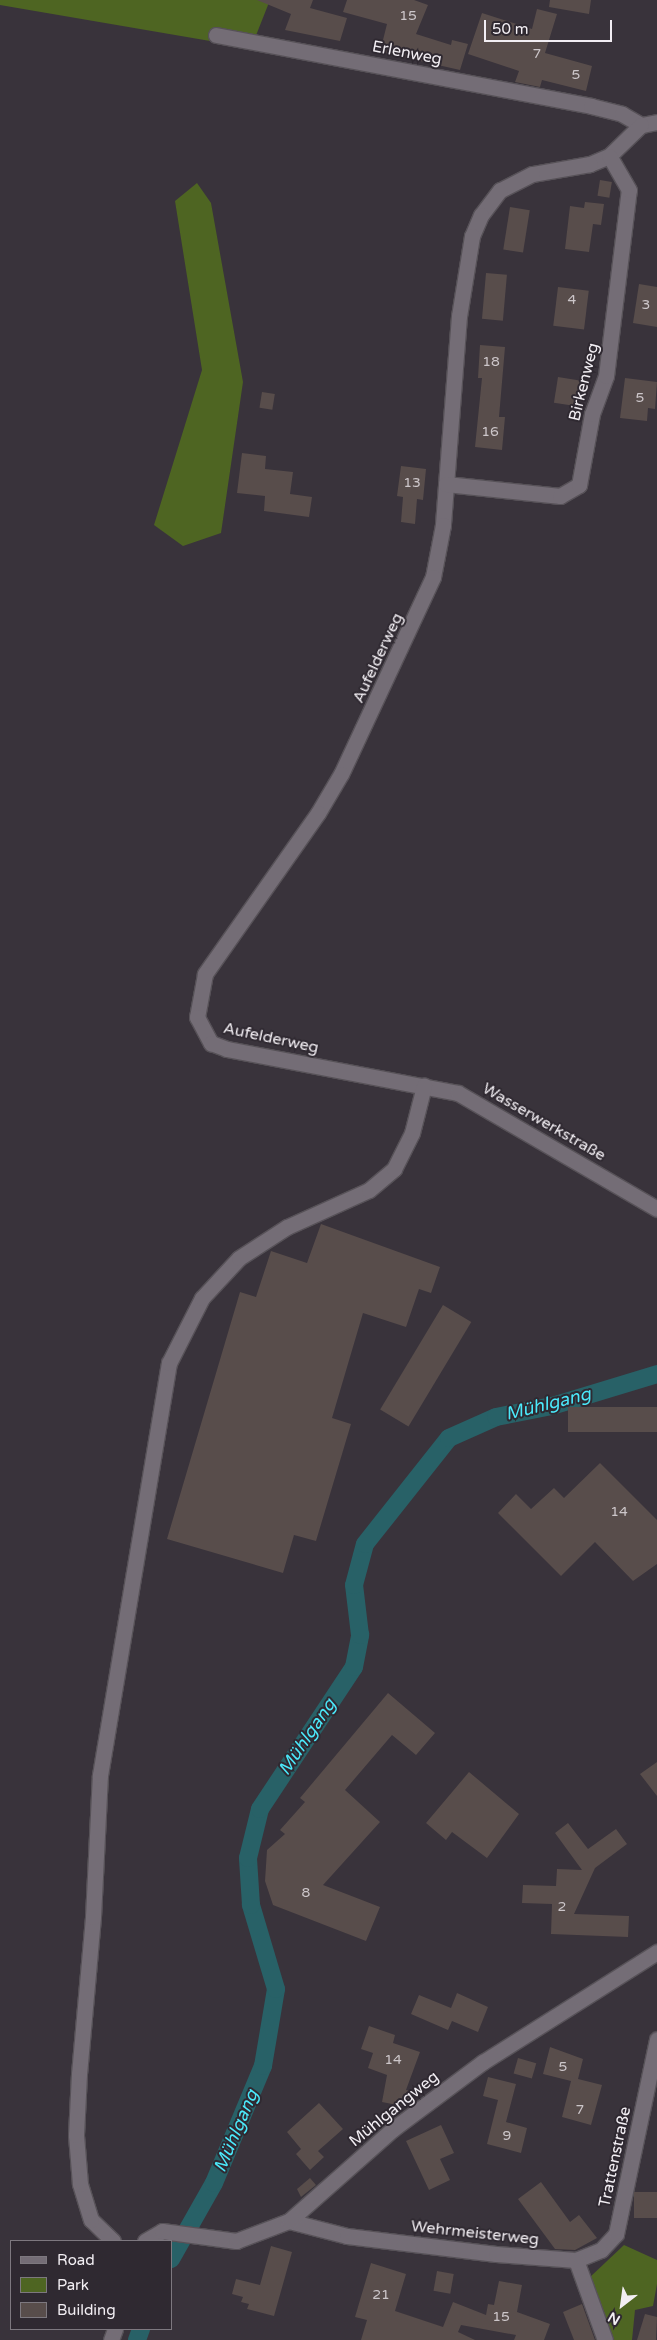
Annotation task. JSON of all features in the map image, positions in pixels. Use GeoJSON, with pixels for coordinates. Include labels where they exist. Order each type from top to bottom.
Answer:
{"type":"FeatureCollection","features":[{"type":"Feature","properties":{"kind":"street","name":"Erlenweg"},"geometry":{"type":"LineString","coordinates":[[216,35],[590,106],[622,114],[641,125]]}},
{"type":"Feature","properties":{"kind":"street"},"geometry":{"type":"LineString","coordinates":[[641,125],[657,122]]}},
{"type":"Feature","properties":{"kind":"street","name":"Aufelderweg"},"geometry":{"type":"LineString","coordinates":[[424,1086],[227,1049],[211,1043],[197,1017],[205,974],[323,805],[424,603],[440,540],[459,316],[472,236],[481,215],[500,190],[514,182],[532,174],[590,164],[609,156],[641,125]]}},
{"type":"Feature","properties":{"kind":"street","name":"Birkenweg"},"geometry":{"type":"LineString","coordinates":[[446,484],[560,496],[579,485],[592,414],[606,376],[629,190],[609,156]]}},
{"type":"Feature","properties":{"kind":"street"},"geometry":{"type":"LineString","coordinates":[[112,2240],[91,2220],[84,2201],[77,2112],[93,1917],[100,1775],[169,1363],[202,1298],[239,1258],[271,1236],[382,1182],[403,1153],[424,1086]]}},
{"type":"Feature","properties":{"kind":"street","name":"Wasserwerkstraße"},"geometry":{"type":"LineString","coordinates":[[424,1086],[458,1093],[484,1105],[657,1209]]}},
{"type":"Feature","properties":{"kind":"street","name":"Mühlgangweg"},"geometry":{"type":"LineString","coordinates":[[147,2240],[162,2231],[236,2240],[289,2221],[393,2129],[483,2062],[657,1952]]}},
{"type":"Feature","properties":{"kind":"street","name":"Trattenstraße"},"geometry":{"type":"LineString","coordinates":[[576,2260],[600,2250],[616,2234],[657,2039]]}},
{"type":"Feature","properties":{"kind":"street","name":"Wehrmeisterweg"},"geometry":{"type":"LineString","coordinates":[[289,2221],[347,2236],[576,2260]]}},
{"type":"Feature","properties":{"kind":"street"},"geometry":{"type":"LineString","coordinates":[[576,2260],[605,2340]]}},
{"type":"Feature","properties":{"kind":"green space"},"geometry":{"type":"Polygon","coordinates":[[[0,0],[270,0],[251,48],[0,5],[0,0]]]}},
{"type":"Feature","properties":{"kind":"green space"},"geometry":{"type":"Polygon","coordinates":[[[197,183],[211,203],[243,382],[221,533],[183,546],[154,525],[202,370],[175,201],[197,183]]]}},
{"type":"Feature","properties":{"kind":"green space"},"geometry":{"type":"Polygon","coordinates":[[[624,2245],[657,2260],[657,2284],[653,2306],[635,2310],[632,2340],[609,2340],[589,2278],[624,2245]]]}},
{"type":"Feature","properties":{"kind":"building"},"geometry":{"type":"Polygon","coordinates":[[[257,0],[313,0],[310,8],[347,18],[340,41],[285,30],[291,14],[257,0]]]}},
{"type":"Feature","properties":{"kind":"building"},"geometry":{"type":"Polygon","coordinates":[[[347,0],[414,0],[428,5],[416,34],[451,45],[452,40],[468,44],[460,70],[380,52],[387,24],[343,12],[347,0]]]}},
{"type":"Feature","properties":{"kind":"building"},"geometry":{"type":"Polygon","coordinates":[[[550,0],[591,0],[589,14],[549,7],[550,0]]]}},
{"type":"Feature","properties":{"kind":"building"},"geometry":{"type":"Polygon","coordinates":[[[537,9],[557,14],[545,53],[592,66],[586,91],[542,80],[540,87],[515,82],[519,71],[468,54],[482,13],[532,29],[537,9]]]}},
{"type":"Feature","properties":{"kind":"building"},"geometry":{"type":"Polygon","coordinates":[[[600,180],[612,182],[609,198],[597,196],[600,180]]]}},
{"type":"Feature","properties":{"kind":"building"},"geometry":{"type":"Polygon","coordinates":[[[585,202],[604,204],[601,225],[593,224],[589,252],[565,249],[570,206],[584,208],[585,202]]]}},
{"type":"Feature","properties":{"kind":"building"},"geometry":{"type":"Polygon","coordinates":[[[510,207],[530,210],[523,253],[503,249],[510,207]]]}},
{"type":"Feature","properties":{"kind":"building"},"geometry":{"type":"Polygon","coordinates":[[[486,273],[507,275],[503,321],[482,319],[486,273]]]}},
{"type":"Feature","properties":{"kind":"building"},"geometry":{"type":"Polygon","coordinates":[[[639,284],[657,287],[657,327],[633,323],[639,284]]]}},
{"type":"Feature","properties":{"kind":"building"},"geometry":{"type":"Polygon","coordinates":[[[558,287],[589,291],[584,329],[553,326],[558,287]]]}},
{"type":"Feature","properties":{"kind":"building"},"geometry":{"type":"Polygon","coordinates":[[[480,345],[505,347],[499,417],[505,417],[502,450],[475,447],[482,378],[478,378],[480,345]]]}},
{"type":"Feature","properties":{"kind":"building"},"geometry":{"type":"Polygon","coordinates":[[[558,377],[583,381],[579,407],[554,403],[558,377]]]}},
{"type":"Feature","properties":{"kind":"building"},"geometry":{"type":"Polygon","coordinates":[[[625,378],[657,382],[655,409],[648,408],[647,421],[620,418],[625,378]]]}},
{"type":"Feature","properties":{"kind":"building"},"geometry":{"type":"Polygon","coordinates":[[[262,392],[275,394],[272,410],[259,408],[262,392]]]}},
{"type":"Feature","properties":{"kind":"building"},"geometry":{"type":"Polygon","coordinates":[[[242,453],[266,456],[265,469],[293,472],[290,494],[312,497],[309,517],[264,511],[265,496],[237,493],[242,453]]]}},
{"type":"Feature","properties":{"kind":"building"},"geometry":{"type":"Polygon","coordinates":[[[401,466],[426,469],[423,500],[417,499],[415,524],[401,522],[403,497],[397,496],[401,466]]]}},
{"type":"Feature","properties":{"kind":"building"},"geometry":{"type":"Polygon","coordinates":[[[321,1224],[440,1267],[431,1293],[419,1289],[406,1327],[363,1313],[332,1418],[351,1424],[316,1541],[294,1535],[283,1573],[167,1539],[240,1292],[256,1297],[271,1251],[307,1263],[321,1224]]]}},
{"type":"Feature","properties":{"kind":"building"},"geometry":{"type":"Polygon","coordinates":[[[443,1305],[471,1322],[408,1427],[380,1410],[443,1305]]]}},
{"type":"Feature","properties":{"kind":"building"},"geometry":{"type":"Polygon","coordinates":[[[568,1407],[657,1407],[657,1432],[568,1432],[568,1407]]]}},
{"type":"Feature","properties":{"kind":"building"},"geometry":{"type":"Polygon","coordinates":[[[600,1463],[657,1520],[657,1564],[633,1581],[595,1542],[561,1576],[498,1513],[516,1494],[531,1509],[554,1488],[564,1498],[600,1463]]]}},
{"type":"Feature","properties":{"kind":"building"},"geometry":{"type":"Polygon","coordinates":[[[388,1693],[435,1733],[416,1755],[392,1735],[345,1790],[380,1822],[323,1885],[380,1907],[366,1941],[273,1905],[265,1881],[267,1850],[285,1834],[280,1830],[305,1802],[300,1798],[388,1693]]]}},
{"type":"Feature","properties":{"kind":"building"},"geometry":{"type":"Polygon","coordinates":[[[657,1762],[657,1796],[640,1774],[657,1762]]]}},
{"type":"Feature","properties":{"kind":"building"},"geometry":{"type":"Polygon","coordinates":[[[469,1772],[519,1814],[487,1858],[452,1832],[446,1840],[426,1823],[469,1772]]]}},
{"type":"Feature","properties":{"kind":"building"},"geometry":{"type":"Polygon","coordinates":[[[568,1823],[588,1849],[616,1829],[627,1844],[595,1868],[574,1914],[629,1916],[628,1937],[551,1934],[552,1904],[522,1903],[523,1885],[556,1886],[557,1869],[582,1870],[555,1833],[568,1823]]]}},
{"type":"Feature","properties":{"kind":"building"},"geometry":{"type":"Polygon","coordinates":[[[457,1993],[488,2007],[478,2032],[452,2021],[448,2030],[411,2014],[419,1995],[451,2008],[457,1993]]]}},
{"type":"Feature","properties":{"kind":"building"},"geometry":{"type":"Polygon","coordinates":[[[369,2026],[395,2035],[393,2043],[420,2052],[406,2090],[415,2092],[413,2102],[407,2107],[382,2102],[387,2075],[368,2068],[373,2053],[361,2049],[369,2026]]]}},
{"type":"Feature","properties":{"kind":"building"},"geometry":{"type":"Polygon","coordinates":[[[550,2047],[583,2059],[578,2079],[602,2085],[591,2125],[562,2117],[571,2081],[543,2074],[550,2047]]]}},
{"type":"Feature","properties":{"kind":"building"},"geometry":{"type":"Polygon","coordinates":[[[518,2058],[536,2063],[532,2079],[514,2073],[518,2058]]]}},
{"type":"Feature","properties":{"kind":"building"},"geometry":{"type":"Polygon","coordinates":[[[488,2077],[516,2084],[506,2122],[527,2128],[521,2153],[487,2144],[498,2100],[483,2096],[488,2077]]]}},
{"type":"Feature","properties":{"kind":"building"},"geometry":{"type":"Polygon","coordinates":[[[319,2103],[343,2129],[318,2151],[324,2157],[310,2170],[296,2154],[301,2149],[287,2132],[319,2103]]]}},
{"type":"Feature","properties":{"kind":"building"},"geometry":{"type":"Polygon","coordinates":[[[441,2125],[454,2153],[440,2159],[450,2180],[429,2190],[406,2141],[441,2125]]]}},
{"type":"Feature","properties":{"kind":"building"},"geometry":{"type":"Polygon","coordinates":[[[310,2178],[316,2185],[301,2197],[297,2189],[310,2178]]]}},
{"type":"Feature","properties":{"kind":"building"},"geometry":{"type":"Polygon","coordinates":[[[541,2182],[570,2222],[579,2215],[597,2238],[575,2250],[555,2249],[518,2199],[541,2182]]]}},
{"type":"Feature","properties":{"kind":"building"},"geometry":{"type":"Polygon","coordinates":[[[634,2192],[657,2192],[657,2218],[634,2218],[634,2192]]]}},
{"type":"Feature","properties":{"kind":"building"},"geometry":{"type":"Polygon","coordinates":[[[271,2246],[292,2252],[274,2316],[247,2309],[249,2304],[241,2302],[243,2297],[232,2294],[236,2279],[260,2285],[271,2246]]]}},
{"type":"Feature","properties":{"kind":"building"},"geometry":{"type":"Polygon","coordinates":[[[371,2263],[406,2274],[395,2311],[443,2327],[453,2302],[486,2315],[488,2304],[494,2305],[499,2281],[522,2285],[517,2312],[550,2324],[544,2340],[514,2340],[516,2335],[461,2325],[458,2332],[475,2340],[361,2340],[367,2320],[355,2317],[371,2263]]]}},
{"type":"Feature","properties":{"kind":"building"},"geometry":{"type":"Polygon","coordinates":[[[437,2271],[454,2274],[450,2294],[434,2291],[437,2271]]]}},
{"type":"Feature","properties":{"kind":"building"},"geometry":{"type":"Polygon","coordinates":[[[582,2304],[595,2340],[574,2340],[563,2312],[582,2304]]]}},
{"type":"Feature","properties":{"kind":"building"},"geometry":{"type":"Polygon","coordinates":[[[645,2314],[657,2317],[656,2340],[637,2340],[645,2314]]]}},
{"type":"Feature","properties":{"kind":"waterway","name":"Mühlgang"},"geometry":{"type":"LineString","coordinates":[[172,2257],[214,2183],[263,2066],[276,1989],[251,1905],[248,1858],[260,1809],[354,1667],[360,1635],[354,1585],[365,1544],[449,1438],[496,1417],[552,1406],[657,1374]]}},
{"type":"Feature","properties":{"kind":"waterway","name":"Mühlgang"},"geometry":{"type":"LineString","coordinates":[[137,2340],[141,2330]]}}]}
